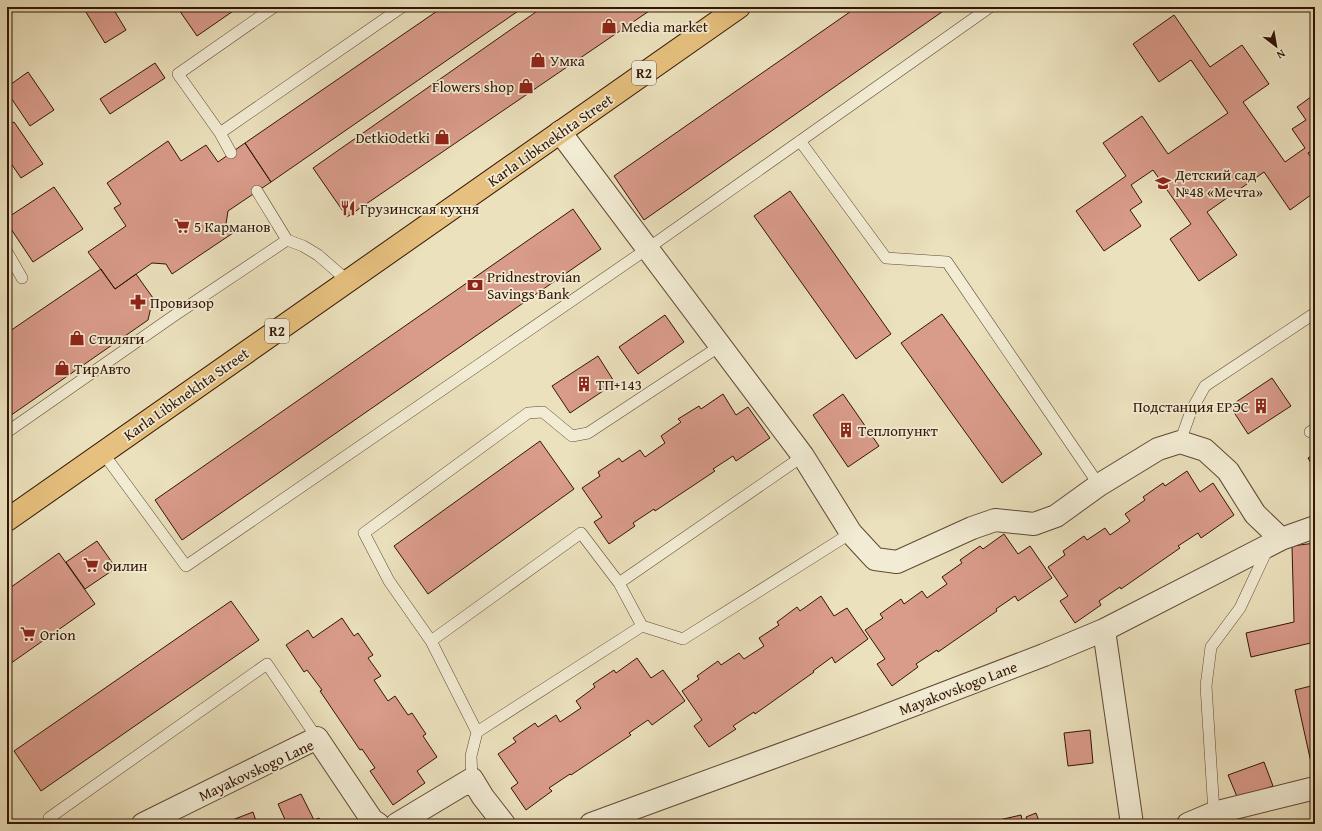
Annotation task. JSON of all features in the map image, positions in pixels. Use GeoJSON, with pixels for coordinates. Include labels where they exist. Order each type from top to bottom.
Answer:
{"type":"FeatureCollection","features":[{"type":"Feature","properties":{"kind":"main road","name":"Karla Libknekhta Street"},"geometry":{"type":"LineString","coordinates":[[10,512],[103,453],[560,132],[730,9]]}},
{"type":"Feature","properties":{"kind":"street"},"geometry":{"type":"LineString","coordinates":[[560,132],[803,456],[851,533],[875,559],[896,562],[972,528],[995,520],[1034,524],[1056,516],[1099,485],[1158,449],[1180,442],[1205,450],[1228,471],[1255,514],[1275,542]]}},
{"type":"Feature","properties":{"kind":"street","name":"Mayakovskogo Lane"},"geometry":{"type":"LineString","coordinates":[[591,824],[864,724],[1037,658],[1104,630],[1275,542],[1315,526]]}},
{"type":"Feature","properties":{"kind":"street"},"geometry":{"type":"LineString","coordinates":[[1104,630],[1132,824]]}},
{"type":"Feature","properties":{"kind":"street","name":"Mayakovskogo Lane"},"geometry":{"type":"LineString","coordinates":[[143,824],[317,738],[372,820],[378,824]]}},
{"type":"Feature","properties":{"kind":"street"},"geometry":{"type":"LineString","coordinates":[[397,824],[472,779],[483,797],[504,824]]}},
{"type":"Feature","properties":{"kind":"street"},"geometry":{"type":"LineString","coordinates":[[1188,824],[1214,813],[1315,788]]}},
{"type":"Feature","properties":{"kind":"lane"},"geometry":{"type":"LineString","coordinates":[[231,153],[220,133],[178,74],[274,7]]}},
{"type":"Feature","properties":{"kind":"lane"},"geometry":{"type":"LineString","coordinates":[[220,133],[402,7]]}},
{"type":"Feature","properties":{"kind":"lane"},"geometry":{"type":"LineString","coordinates":[[103,453],[186,566],[647,249],[990,7]]}},
{"type":"Feature","properties":{"kind":"lane"},"geometry":{"type":"LineString","coordinates":[[800,141],[886,258],[947,262],[1099,485]]}},
{"type":"Feature","properties":{"kind":"lane"},"geometry":{"type":"LineString","coordinates":[[257,191],[287,240],[303,246],[318,255],[348,281]]}},
{"type":"Feature","properties":{"kind":"lane"},"geometry":{"type":"LineString","coordinates":[[7,432],[193,303],[287,240]]}},
{"type":"Feature","properties":{"kind":"lane"},"geometry":{"type":"LineString","coordinates":[[7,252],[22,278]]}},
{"type":"Feature","properties":{"kind":"lane"},"geometry":{"type":"LineString","coordinates":[[1180,442],[1191,410],[1205,386],[1315,313]]}},
{"type":"Feature","properties":{"kind":"lane"},"geometry":{"type":"LineString","coordinates":[[472,779],[471,756],[477,732],[431,642],[389,581],[364,533],[528,413],[543,412],[572,436],[588,433],[720,346]]}},
{"type":"Feature","properties":{"kind":"lane"},"geometry":{"type":"LineString","coordinates":[[619,583],[803,456]]}},
{"type":"Feature","properties":{"kind":"lane"},"geometry":{"type":"LineString","coordinates":[[431,642],[581,533],[619,583],[642,626],[683,639],[851,533]]}},
{"type":"Feature","properties":{"kind":"lane"},"geometry":{"type":"LineString","coordinates":[[1214,813],[1206,686],[1211,647],[1240,608],[1275,542]]}},
{"type":"Feature","properties":{"kind":"lane"},"geometry":{"type":"LineString","coordinates":[[477,732],[642,626]]}},
{"type":"Feature","properties":{"kind":"lane"},"geometry":{"type":"LineString","coordinates":[[53,824],[49,818],[267,664],[317,738]]}},
{"type":"Feature","properties":{"kind":"building"},"geometry":{"type":"Polygon","coordinates":[[[88,7],[112,7],[126,30],[105,43],[84,9],[88,7]]]}},
{"type":"Feature","properties":{"kind":"building"},"geometry":{"type":"Polygon","coordinates":[[[177,7],[239,7],[197,36],[177,7]]]}},
{"type":"Feature","properties":{"kind":"building"},"geometry":{"type":"Polygon","coordinates":[[[443,7],[524,7],[271,182],[245,143],[443,7]]]}},
{"type":"Feature","properties":{"kind":"building"},"geometry":{"type":"Polygon","coordinates":[[[543,7],[655,7],[347,217],[313,168],[543,7]]]}},
{"type":"Feature","properties":{"kind":"building"},"geometry":{"type":"Polygon","coordinates":[[[857,7],[949,7],[644,220],[614,176],[857,7]]]}},
{"type":"Feature","properties":{"kind":"building"},"geometry":{"type":"Polygon","coordinates":[[[1174,15],[1210,67],[1242,45],[1269,84],[1243,102],[1285,162],[1305,148],[1292,129],[1306,120],[1297,107],[1315,94],[1315,149],[1308,153],[1315,163],[1315,192],[1290,210],[1264,172],[1207,212],[1237,255],[1199,281],[1170,239],[1191,224],[1153,170],[1131,185],[1142,202],[1130,210],[1141,226],[1104,251],[1076,211],[1126,176],[1103,143],[1142,116],[1168,154],[1228,113],[1191,60],[1159,82],[1133,44],[1174,15]]]}},
{"type":"Feature","properties":{"kind":"building"},"geometry":{"type":"Polygon","coordinates":[[[155,63],[165,78],[110,114],[100,99],[155,63]]]}},
{"type":"Feature","properties":{"kind":"building"},"geometry":{"type":"Polygon","coordinates":[[[28,72],[54,110],[30,126],[7,92],[7,87],[28,72]]]}},
{"type":"Feature","properties":{"kind":"building"},"geometry":{"type":"Polygon","coordinates":[[[14,122],[43,164],[21,178],[8,159],[7,160],[7,126],[14,122]]]}},
{"type":"Feature","properties":{"kind":"building"},"geometry":{"type":"Polygon","coordinates":[[[168,141],[181,161],[206,145],[218,162],[245,143],[271,182],[228,211],[226,224],[233,233],[172,274],[166,264],[152,263],[115,289],[88,252],[126,226],[114,208],[121,204],[107,183],[168,141]]]}},
{"type":"Feature","properties":{"kind":"building"},"geometry":{"type":"Polygon","coordinates":[[[54,187],[83,229],[33,262],[7,223],[7,218],[54,187]]]}},
{"type":"Feature","properties":{"kind":"building"},"geometry":{"type":"Polygon","coordinates":[[[790,191],[891,334],[856,359],[754,216],[790,191]]]}},
{"type":"Feature","properties":{"kind":"building"},"geometry":{"type":"Polygon","coordinates":[[[573,209],[601,249],[182,540],[155,500],[573,209]]]}},
{"type":"Feature","properties":{"kind":"building"},"geometry":{"type":"Polygon","coordinates":[[[101,269],[115,289],[136,274],[153,298],[148,320],[7,418],[7,333],[101,269]]]}},
{"type":"Feature","properties":{"kind":"building"},"geometry":{"type":"Polygon","coordinates":[[[942,314],[1042,454],[1002,483],[901,343],[942,314]]]}},
{"type":"Feature","properties":{"kind":"building"},"geometry":{"type":"Polygon","coordinates":[[[665,315],[684,342],[638,374],[619,347],[665,315]]]}},
{"type":"Feature","properties":{"kind":"building","name":"ТП+143"},"geometry":{"type":"Polygon","coordinates":[[[598,356],[615,383],[570,413],[552,386],[598,356]]]}},
{"type":"Feature","properties":{"kind":"building","name":"Подстанция ЕРЭС"},"geometry":{"type":"Polygon","coordinates":[[[1272,378],[1291,406],[1248,434],[1230,406],[1272,378]]]}},
{"type":"Feature","properties":{"kind":"building"},"geometry":{"type":"Polygon","coordinates":[[[723,394],[736,415],[748,407],[770,438],[736,461],[733,456],[713,469],[715,471],[655,511],[654,509],[633,523],[635,526],[609,544],[594,522],[602,517],[582,488],[600,476],[598,472],[619,458],[622,462],[640,450],[645,457],[665,443],[661,436],[681,422],[678,419],[699,406],[701,409],[723,394]]]}},
{"type":"Feature","properties":{"kind":"building","name":"Теплопункт"},"geometry":{"type":"Polygon","coordinates":[[[843,394],[879,446],[848,467],[813,415],[843,394]]]}},
{"type":"Feature","properties":{"kind":"building"},"geometry":{"type":"Polygon","coordinates":[[[540,441],[574,489],[428,594],[394,546],[540,441]]]}},
{"type":"Feature","properties":{"kind":"building"},"geometry":{"type":"Polygon","coordinates":[[[1315,454],[1315,470],[1308,458],[1315,454]]]}},
{"type":"Feature","properties":{"kind":"building"},"geometry":{"type":"Polygon","coordinates":[[[1187,471],[1200,492],[1213,483],[1234,515],[1201,538],[1198,533],[1178,546],[1180,548],[1121,589],[1120,587],[1099,601],[1101,605],[1075,623],[1060,601],[1068,596],[1048,567],[1065,555],[1063,551],[1084,536],[1087,540],[1105,528],[1110,535],[1130,521],[1125,514],[1145,500],[1143,497],[1163,483],[1165,486],[1187,471]]]}},
{"type":"Feature","properties":{"kind":"building"},"geometry":{"type":"Polygon","coordinates":[[[1004,534],[1018,554],[1030,546],[1052,578],[1018,601],[1015,596],[996,609],[997,611],[938,652],[937,650],[916,664],[918,667],[892,686],[877,664],[885,659],[865,630],[883,618],[880,614],[901,599],[904,604],[922,591],[927,598],[947,584],[942,577],[962,563],[960,560],[980,546],[983,549],[1004,534]]]}},
{"type":"Feature","properties":{"kind":"building","name":"Филин"},"geometry":{"type":"Polygon","coordinates":[[[97,541],[116,568],[85,589],[66,562],[97,541]]]}},
{"type":"Feature","properties":{"kind":"building"},"geometry":{"type":"Polygon","coordinates":[[[1315,543],[1315,642],[1251,657],[1246,633],[1294,622],[1292,546],[1315,543]]]}},
{"type":"Feature","properties":{"kind":"building"},"geometry":{"type":"Polygon","coordinates":[[[59,553],[95,604],[7,666],[7,590],[59,553]]]}},
{"type":"Feature","properties":{"kind":"building"},"geometry":{"type":"Polygon","coordinates":[[[821,596],[834,616],[847,608],[868,639],[835,663],[832,657],[813,671],[814,672],[755,714],[754,712],[733,726],[736,729],[709,747],[694,726],[702,720],[682,691],[699,679],[697,676],[718,661],[721,665],[739,653],[744,659],[764,646],[759,638],[779,625],[777,622],[797,607],[800,611],[821,596]]]}},
{"type":"Feature","properties":{"kind":"building"},"geometry":{"type":"Polygon","coordinates":[[[231,601],[259,640],[41,791],[14,751],[231,601]]]}},
{"type":"Feature","properties":{"kind":"building"},"geometry":{"type":"Polygon","coordinates":[[[342,618],[354,636],[358,633],[373,655],[368,658],[381,676],[374,680],[388,701],[395,696],[408,715],[412,713],[426,734],[423,736],[437,757],[417,771],[425,783],[393,805],[370,771],[375,768],[362,749],[360,750],[320,691],[322,690],[307,670],[304,672],[286,645],[308,630],[313,638],[342,618]]]}},
{"type":"Feature","properties":{"kind":"building"},"geometry":{"type":"Polygon","coordinates":[[[637,658],[651,678],[663,670],[685,701],[652,725],[648,720],[629,733],[631,735],[549,788],[552,791],[526,810],[511,788],[518,783],[498,754],[516,742],[513,738],[535,723],[538,727],[556,715],[560,722],[581,708],[576,701],[595,687],[593,684],[614,670],[616,673],[637,658]]]}},
{"type":"Feature","properties":{"kind":"building"},"geometry":{"type":"Polygon","coordinates":[[[1315,685],[1315,767],[1312,767],[1295,690],[1315,685]]]}},
{"type":"Feature","properties":{"kind":"building"},"geometry":{"type":"Polygon","coordinates":[[[1090,730],[1093,763],[1068,766],[1064,733],[1090,730]]]}},
{"type":"Feature","properties":{"kind":"building"},"geometry":{"type":"Polygon","coordinates":[[[1264,762],[1273,786],[1238,799],[1228,775],[1264,762]]]}},
{"type":"Feature","properties":{"kind":"building"},"geometry":{"type":"Polygon","coordinates":[[[301,794],[314,820],[319,818],[322,824],[287,824],[278,804],[301,794]]]}},
{"type":"Feature","properties":{"kind":"building"},"geometry":{"type":"Polygon","coordinates":[[[253,812],[257,824],[227,824],[227,822],[253,812]]]}},
{"type":"Feature","properties":{"kind":"building"},"geometry":{"type":"Polygon","coordinates":[[[1036,813],[1040,824],[1029,824],[1026,817],[1036,813]]]}},
{"type":"Feature","properties":{"kind":"building"},"geometry":{"type":"Polygon","coordinates":[[[1021,815],[1023,824],[986,824],[986,823],[1021,815]]]}},
{"type":"Feature","properties":{"kind":"place","name":"Media market"},"geometry":{"type":"Point","coordinates":[609,26]}},
{"type":"Feature","properties":{"kind":"place","name":"Умка"},"geometry":{"type":"Point","coordinates":[538,60]}},
{"type":"Feature","properties":{"kind":"place","name":"Flowers shop"},"geometry":{"type":"Point","coordinates":[526,86]}},
{"type":"Feature","properties":{"kind":"place","name":"DetkiOdetki"},"geometry":{"type":"Point","coordinates":[442,137]}},
{"type":"Feature","properties":{"kind":"place","name":"Детский сад №48 «Мечта»"},"geometry":{"type":"Point","coordinates":[1163,183]}},
{"type":"Feature","properties":{"kind":"place","name":"Грузинская кухня"},"geometry":{"type":"Point","coordinates":[348,208]}},
{"type":"Feature","properties":{"kind":"place","name":"5 Карманов"},"geometry":{"type":"Point","coordinates":[182,226]}},
{"type":"Feature","properties":{"kind":"place","name":"Pridnestrovian Savings Bank"},"geometry":{"type":"Point","coordinates":[475,285]}},
{"type":"Feature","properties":{"kind":"place","name":"Провизор"},"geometry":{"type":"Point","coordinates":[138,302]}},
{"type":"Feature","properties":{"kind":"place","name":"Стиляги"},"geometry":{"type":"Point","coordinates":[77,338]}},
{"type":"Feature","properties":{"kind":"place","name":"ТирАвто"},"geometry":{"type":"Point","coordinates":[62,368]}},
{"type":"Feature","properties":{"kind":"place","name":"ТП+143"},"geometry":{"type":"Point","coordinates":[584,384]}},
{"type":"Feature","properties":{"kind":"place","name":"Подстанция ЕРЭС"},"geometry":{"type":"Point","coordinates":[1261,406]}},
{"type":"Feature","properties":{"kind":"place","name":"Теплопункт"},"geometry":{"type":"Point","coordinates":[846,430]}},
{"type":"Feature","properties":{"kind":"place","name":"Филин"},"geometry":{"type":"Point","coordinates":[91,565]}},
{"type":"Feature","properties":{"kind":"place","name":"Orion"},"geometry":{"type":"Point","coordinates":[28,634]}}]}
